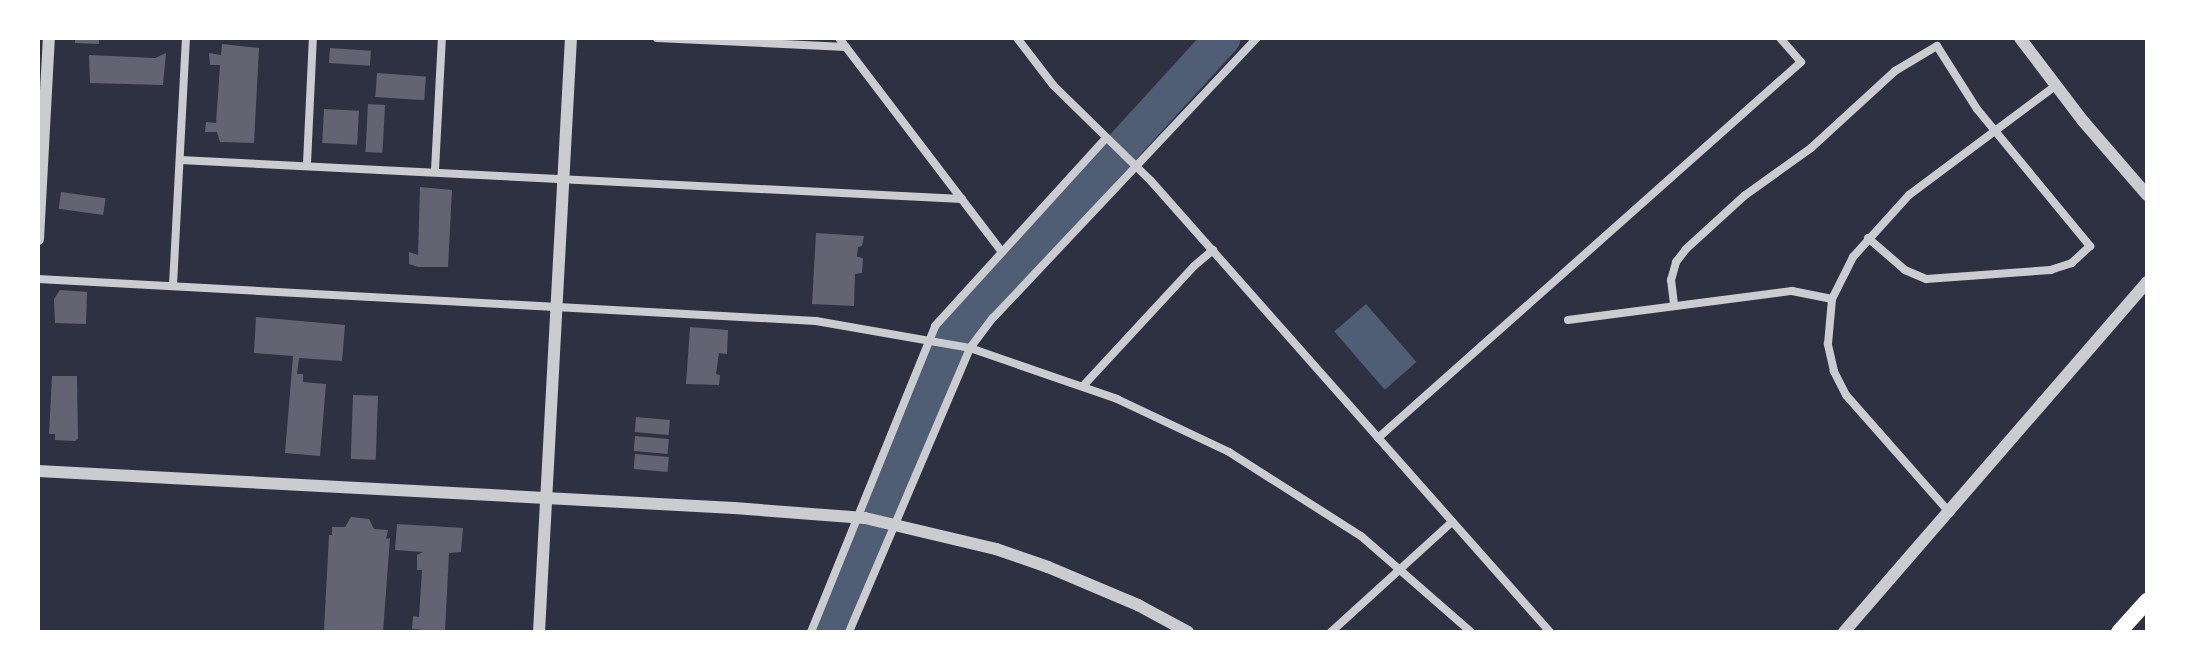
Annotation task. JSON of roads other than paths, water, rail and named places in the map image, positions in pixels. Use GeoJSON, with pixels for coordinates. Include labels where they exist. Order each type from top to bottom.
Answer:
{"type":"FeatureCollection","features":[{"type":"Feature","properties":{"kind":"main road"},"geometry":{"type":"LineString","coordinates":[[2119,632],[2147,601]]}},
{"type":"Feature","properties":{"kind":"street"},"geometry":{"type":"LineString","coordinates":[[38,239],[49,38]]}},
{"type":"Feature","properties":{"kind":"street"},"geometry":{"type":"LineString","coordinates":[[173,285],[186,38]]}},
{"type":"Feature","properties":{"kind":"street"},"geometry":{"type":"LineString","coordinates":[[307,163],[313,38]]}},
{"type":"Feature","properties":{"kind":"street"},"geometry":{"type":"LineString","coordinates":[[435,170],[442,38]]}},
{"type":"Feature","properties":{"kind":"street"},"geometry":{"type":"LineString","coordinates":[[539,632],[571,38]]}},
{"type":"Feature","properties":{"kind":"street"},"geometry":{"type":"LineString","coordinates":[[657,38],[846,47]]}},
{"type":"Feature","properties":{"kind":"street"},"geometry":{"type":"LineString","coordinates":[[839,38],[1002,252]]}},
{"type":"Feature","properties":{"kind":"street"},"geometry":{"type":"LineString","coordinates":[[1017,38],[1053,85],[1132,162],[1213,250],[1550,632]]}},
{"type":"Feature","properties":{"kind":"street"},"geometry":{"type":"LineString","coordinates":[[849,632],[890,522],[970,348],[1132,162],[1257,38]]}},
{"type":"Feature","properties":{"kind":"street"},"geometry":{"type":"LineString","coordinates":[[1378,438],[1801,62],[1780,38]]}},
{"type":"Feature","properties":{"kind":"street"},"geometry":{"type":"LineString","coordinates":[[2020,38],[2055,86],[2147,195]]}},
{"type":"Feature","properties":{"kind":"street"},"geometry":{"type":"LineString","coordinates":[[1674,304],[1671,280],[1676,262],[1686,249],[1744,196],[1811,148],[1895,71],[1937,46],[1994,131],[2090,246],[2072,263],[2051,270],[1926,279],[1905,270],[1868,238]]}},
{"type":"Feature","properties":{"kind":"street"},"geometry":{"type":"LineString","coordinates":[[1951,513],[1846,395],[1834,371],[1828,344],[1832,299],[1844,271],[1868,238],[1909,195],[2055,86]]}},
{"type":"Feature","properties":{"kind":"street"},"geometry":{"type":"LineString","coordinates":[[811,632],[862,518],[935,326],[1108,141]]}},
{"type":"Feature","properties":{"kind":"street"},"geometry":{"type":"LineString","coordinates":[[180,160],[307,163],[962,199]]}},
{"type":"Feature","properties":{"kind":"street"},"geometry":{"type":"LineString","coordinates":[[1083,386],[1194,266],[1213,250]]}},
{"type":"Feature","properties":{"kind":"street"},"geometry":{"type":"LineString","coordinates":[[38,279],[558,304],[816,321],[970,348],[1083,386],[1168,420],[1229,452],[1361,536],[1471,632]]}},
{"type":"Feature","properties":{"kind":"street"},"geometry":{"type":"LineString","coordinates":[[1844,632],[1951,513],[2147,282]]}},
{"type":"Feature","properties":{"kind":"street"},"geometry":{"type":"LineString","coordinates":[[1568,320],[1792,291],[1832,299]]}},
{"type":"Feature","properties":{"kind":"street"},"geometry":{"type":"LineString","coordinates":[[38,471],[862,518],[890,522],[996,549],[1060,571],[1138,605],[1188,632]]}},
{"type":"Feature","properties":{"kind":"street"},"geometry":{"type":"LineString","coordinates":[[1331,632],[1452,522]]}},
{"type":"Feature","properties":{"kind":"water"},"geometry":{"type":"Polygon","coordinates":[[[1366,304],[1417,362],[1385,390],[1334,332],[1366,304]]]}},
{"type":"Feature","properties":{"kind":"waterway"},"geometry":{"type":"LineString","coordinates":[[832,632],[955,331],[1223,38]]}}]}
